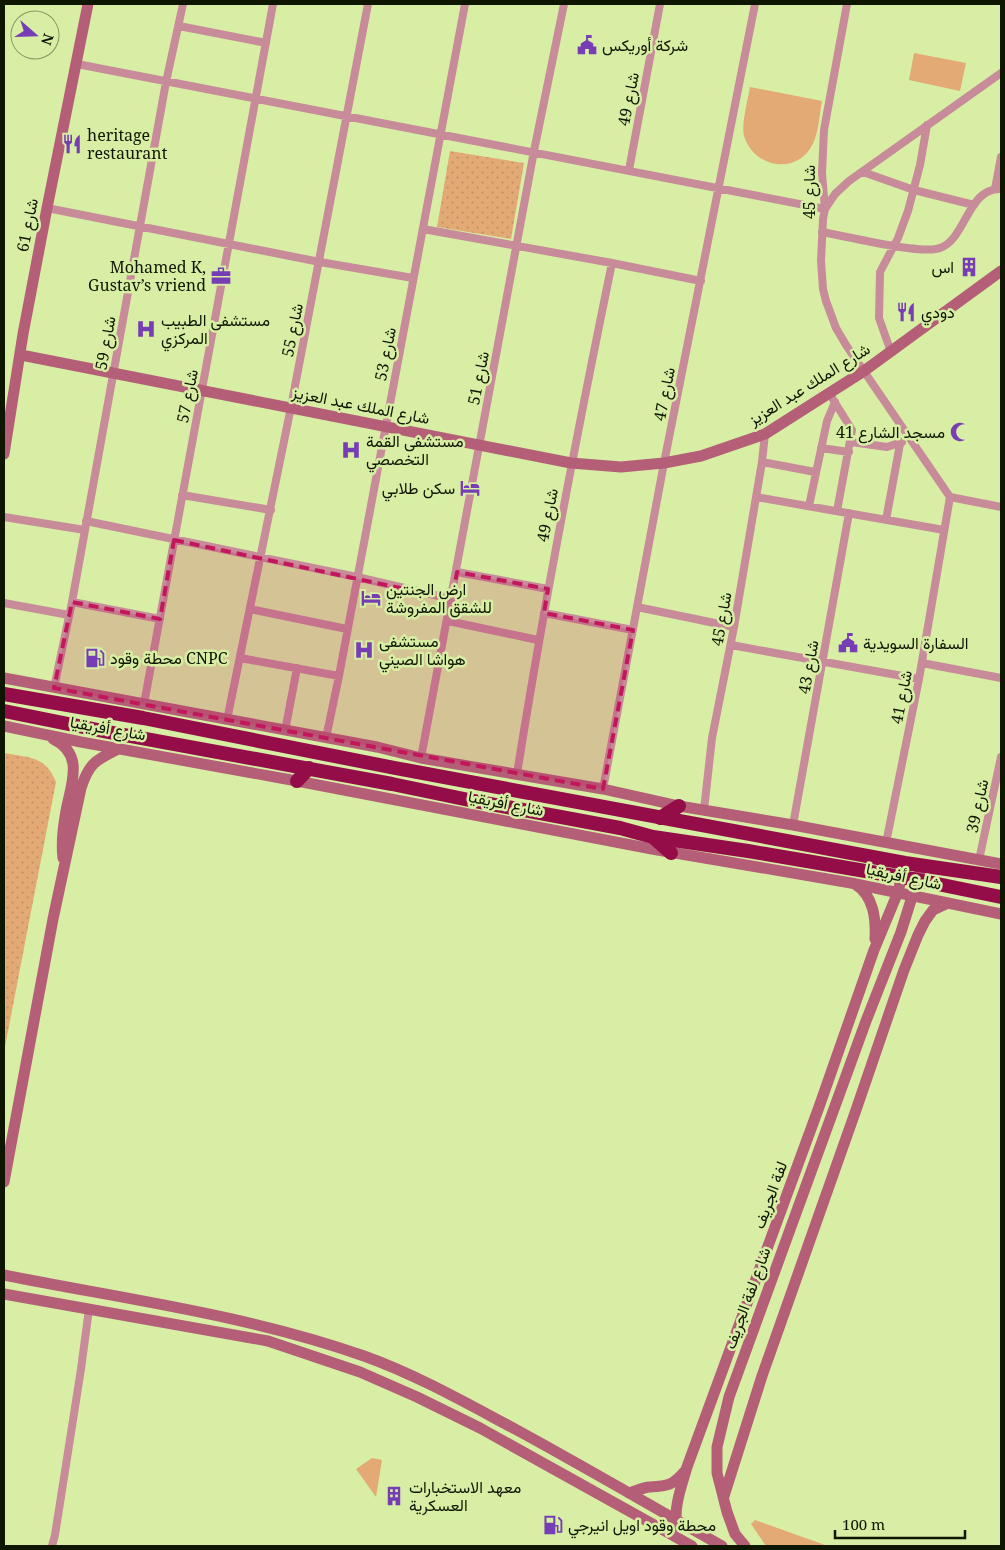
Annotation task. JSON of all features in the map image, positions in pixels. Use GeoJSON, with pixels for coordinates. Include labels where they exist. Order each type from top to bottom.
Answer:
{"type":"FeatureCollection","features":[{"type":"Feature","properties":{"kind":"highway","name":"شارع أفريقيا"},"geometry":{"type":"LineString","coordinates":[[4,694],[143,718],[660,818],[905,863],[1001,877]]}},
{"type":"Feature","properties":{"kind":"highway","name":"شارع أفريقيا"},"geometry":{"type":"LineString","coordinates":[[4,711],[620,828],[653,837],[748,851],[900,885],[918,880],[1001,897]]}},
{"type":"Feature","properties":{"kind":"highway"},"geometry":{"type":"LineString","coordinates":[[297,781],[309,768]]}},
{"type":"Feature","properties":{"kind":"highway"},"geometry":{"type":"LineString","coordinates":[[469,800],[471,782]]}},
{"type":"Feature","properties":{"kind":"highway"},"geometry":{"type":"LineString","coordinates":[[660,818],[679,806]]}},
{"type":"Feature","properties":{"kind":"highway"},"geometry":{"type":"LineString","coordinates":[[653,837],[672,853]]}},
{"type":"Feature","properties":{"kind":"street","name":"شارع 61"},"geometry":{"type":"LineString","coordinates":[[4,454],[47,208],[88,4]]}},
{"type":"Feature","properties":{"kind":"street","name":"شارع 59"},"geometry":{"type":"LineString","coordinates":[[54,688],[72,602],[166,82],[183,4]]}},
{"type":"Feature","properties":{"kind":"street","name":"شارع 57"},"geometry":{"type":"LineString","coordinates":[[144,704],[273,4]]}},
{"type":"Feature","properties":{"kind":"street","name":"شارع 55"},"geometry":{"type":"LineString","coordinates":[[227,720],[320,262],[368,4]]}},
{"type":"Feature","properties":{"kind":"street","name":"شارع 53"},"geometry":{"type":"LineString","coordinates":[[326,738],[465,4]]}},
{"type":"Feature","properties":{"kind":"street","name":"شارع 51"},"geometry":{"type":"LineString","coordinates":[[421,758],[534,152],[564,4]]}},
{"type":"Feature","properties":{"kind":"street","name":"شارع 49"},"geometry":{"type":"LineString","coordinates":[[629,170],[660,4]]}},
{"type":"Feature","properties":{"kind":"street","name":"شارع 47"},"geometry":{"type":"LineString","coordinates":[[603,789],[664,463],[755,4]]}},
{"type":"Feature","properties":{"kind":"street","name":"شارع 45"},"geometry":{"type":"LineString","coordinates":[[846,4],[824,130],[822,173],[825,209],[822,232],[823,289],[836,328],[950,497]]}},
{"type":"Feature","properties":{"kind":"street"},"geometry":{"type":"LineString","coordinates":[[179,26],[266,43]]}},
{"type":"Feature","properties":{"kind":"street"},"geometry":{"type":"LineString","coordinates":[[77,64],[825,209],[835,194],[863,172],[1001,73]]}},
{"type":"Feature","properties":{"kind":"street"},"geometry":{"type":"LineString","coordinates":[[891,352],[879,318],[880,278],[882,267],[894,245],[908,211],[927,125]]}},
{"type":"Feature","properties":{"kind":"street"},"geometry":{"type":"LineString","coordinates":[[822,232],[894,245],[935,250],[944,247],[951,243],[974,205],[990,190],[998,189],[1001,157]]}},
{"type":"Feature","properties":{"kind":"street"},"geometry":{"type":"LineString","coordinates":[[863,172],[914,190],[974,205]]}},
{"type":"Feature","properties":{"kind":"street"},"geometry":{"type":"LineString","coordinates":[[47,208],[320,262],[413,278]]}},
{"type":"Feature","properties":{"kind":"street"},"geometry":{"type":"LineString","coordinates":[[423,229],[701,281]]}},
{"type":"Feature","properties":{"kind":"street","name":"شارع 49"},"geometry":{"type":"LineString","coordinates":[[517,774],[538,640],[571,463],[612,263]]}},
{"type":"Feature","properties":{"kind":"street","name":"شارع الملك عبد العزيز"},"geometry":{"type":"LineString","coordinates":[[21,355],[386,425],[480,446],[571,463],[621,467],[664,463],[701,456],[765,434],[832,398],[864,371],[1001,271]]}},
{"type":"Feature","properties":{"kind":"street"},"geometry":{"type":"LineString","coordinates":[[832,398],[852,428],[837,511]]}},
{"type":"Feature","properties":{"kind":"street"},"geometry":{"type":"LineString","coordinates":[[809,506],[832,398]]}},
{"type":"Feature","properties":{"kind":"street","name":"شارع 45"},"geometry":{"type":"LineString","coordinates":[[704,810],[712,738],[731,645],[765,434]]}},
{"type":"Feature","properties":{"kind":"street"},"geometry":{"type":"LineString","coordinates":[[850,442],[887,447],[900,444],[909,437]]}},
{"type":"Feature","properties":{"kind":"street"},"geometry":{"type":"LineString","coordinates":[[886,520],[900,444]]}},
{"type":"Feature","properties":{"kind":"street"},"geometry":{"type":"LineString","coordinates":[[821,448],[849,452]]}},
{"type":"Feature","properties":{"kind":"street"},"geometry":{"type":"LineString","coordinates":[[762,462],[815,472]]}},
{"type":"Feature","properties":{"kind":"street"},"geometry":{"type":"LineString","coordinates":[[182,496],[271,510]]}},
{"type":"Feature","properties":{"kind":"street"},"geometry":{"type":"LineString","coordinates":[[756,497],[944,530]]}},
{"type":"Feature","properties":{"kind":"street"},"geometry":{"type":"LineString","coordinates":[[950,497],[1001,507]]}},
{"type":"Feature","properties":{"kind":"street","name":"شارع 41"},"geometry":{"type":"LineString","coordinates":[[886,844],[922,663],[950,497]]}},
{"type":"Feature","properties":{"kind":"street","name":"شارع 43"},"geometry":{"type":"LineString","coordinates":[[793,825],[849,513]]}},
{"type":"Feature","properties":{"kind":"street"},"geometry":{"type":"LineString","coordinates":[[4,517],[85,525],[174,540],[357,577],[452,599]]}},
{"type":"Feature","properties":{"kind":"street"},"geometry":{"type":"LineString","coordinates":[[456,572],[548,589]]}},
{"type":"Feature","properties":{"kind":"street"},"geometry":{"type":"LineString","coordinates":[[72,602],[160,619]]}},
{"type":"Feature","properties":{"kind":"street"},"geometry":{"type":"LineString","coordinates":[[4,603],[69,615]]}},
{"type":"Feature","properties":{"kind":"street"},"geometry":{"type":"LineString","coordinates":[[637,608],[734,627]]}},
{"type":"Feature","properties":{"kind":"street"},"geometry":{"type":"LineString","coordinates":[[250,609],[348,629]]}},
{"type":"Feature","properties":{"kind":"street"},"geometry":{"type":"LineString","coordinates":[[544,613],[633,630]]}},
{"type":"Feature","properties":{"kind":"street"},"geometry":{"type":"LineString","coordinates":[[448,621],[538,640]]}},
{"type":"Feature","properties":{"kind":"street"},"geometry":{"type":"LineString","coordinates":[[731,645],[919,679]]}},
{"type":"Feature","properties":{"kind":"street"},"geometry":{"type":"LineString","coordinates":[[240,658],[339,676]]}},
{"type":"Feature","properties":{"kind":"street"},"geometry":{"type":"LineString","coordinates":[[922,663],[1001,678]]}},
{"type":"Feature","properties":{"kind":"street"},"geometry":{"type":"LineString","coordinates":[[285,731],[297,668]]}},
{"type":"Feature","properties":{"kind":"street","name":"شارع أفريقيا"},"geometry":{"type":"LineString","coordinates":[[4,678],[377,747],[421,758],[603,789],[679,806],[793,825],[886,844],[1001,864]]}},
{"type":"Feature","properties":{"kind":"street","name":"شارع أفريقيا"},"geometry":{"type":"LineString","coordinates":[[4,726],[672,853],[852,883],[900,885],[914,895],[1001,914]]}},
{"type":"Feature","properties":{"kind":"street"},"geometry":{"type":"LineString","coordinates":[[42,734],[61,743],[69,751],[72,764],[73,776],[61,844],[63,867]]}},
{"type":"Feature","properties":{"kind":"street"},"geometry":{"type":"LineString","coordinates":[[4,1182],[63,867],[85,777],[97,759],[118,749]]}},
{"type":"Feature","properties":{"kind":"street","name":"شارع 39"},"geometry":{"type":"LineString","coordinates":[[979,860],[1001,756]]}},
{"type":"Feature","properties":{"kind":"street","name":"لفة الجريف"},"geometry":{"type":"LineString","coordinates":[[679,1539],[675,1519],[687,1467],[819,1107],[874,950],[900,885],[905,863]]}},
{"type":"Feature","properties":{"kind":"street"},"geometry":{"type":"LineString","coordinates":[[914,895],[922,865]]}},
{"type":"Feature","properties":{"kind":"street"},"geometry":{"type":"LineString","coordinates":[[852,883],[857,884],[863,890],[872,905],[876,920],[874,950]]}},
{"type":"Feature","properties":{"kind":"street","name":"شارع لفة الجريف"},"geometry":{"type":"LineString","coordinates":[[744,1546],[736,1534],[727,1512],[717,1473],[717,1447],[729,1396],[914,895]]}},
{"type":"Feature","properties":{"kind":"street"},"geometry":{"type":"LineString","coordinates":[[724,1496],[762,1376],[898,985],[925,920],[933,910],[948,903]]}},
{"type":"Feature","properties":{"kind":"street"},"geometry":{"type":"LineString","coordinates":[[4,1275],[231,1319],[316,1340],[387,1365],[486,1413],[722,1546]]}},
{"type":"Feature","properties":{"kind":"street"},"geometry":{"type":"LineString","coordinates":[[4,1294],[228,1333],[284,1346],[380,1380],[480,1428],[692,1546]]}},
{"type":"Feature","properties":{"kind":"street"},"geometry":{"type":"LineString","coordinates":[[52,1546],[89,1309]]}},
{"type":"Feature","properties":{"kind":"street"},"geometry":{"type":"LineString","coordinates":[[228,1333],[231,1319]]}},
{"type":"Feature","properties":{"kind":"street"},"geometry":{"type":"LineString","coordinates":[[380,1380],[387,1365]]}},
{"type":"Feature","properties":{"kind":"street"},"geometry":{"type":"LineString","coordinates":[[629,1493],[648,1487],[668,1485],[678,1479],[687,1467]]}},
{"type":"Feature","properties":{"kind":"highlighted area"},"geometry":{"type":"Polygon","coordinates":[[[174,540],[452,599],[457,572],[548,589],[544,613],[633,630],[603,789],[54,688],[72,602],[160,619],[174,540]]]}},
{"type":"Feature","properties":{"kind":"shaded area"},"geometry":{"type":"Polygon","coordinates":[[[914,53],[966,63],[960,91],[909,80],[914,53]]]}},
{"type":"Feature","properties":{"kind":"shaded area"},"geometry":{"type":"Polygon","coordinates":[[[750,87],[822,101],[813,144],[802,157],[793,162],[774,164],[764,160],[749,146],[744,136],[743,125],[750,87]]]}},
{"type":"Feature","properties":{"kind":"shaded area"},"geometry":{"type":"Polygon","coordinates":[[[450,151],[524,163],[511,239],[437,227],[450,151]]]}},
{"type":"Feature","properties":{"kind":"shaded area"},"geometry":{"type":"Polygon","coordinates":[[[4,753],[29,757],[41,762],[52,773],[56,782],[4,1052],[4,753]]]}},
{"type":"Feature","properties":{"kind":"shaded area"},"geometry":{"type":"Polygon","coordinates":[[[372,1458],[382,1460],[376,1497],[356,1469],[372,1458]]]}},
{"type":"Feature","properties":{"kind":"shaded area"},"geometry":{"type":"Polygon","coordinates":[[[755,1520],[828,1546],[766,1546],[751,1524],[755,1520]]]}},
{"type":"Feature","properties":{"kind":"place","name":"شركة أوريكس"},"geometry":{"type":"Point","coordinates":[587,45]}},
{"type":"Feature","properties":{"kind":"place","name":"heritage restaurant"},"geometry":{"type":"Point","coordinates":[72,144]}},
{"type":"Feature","properties":{"kind":"place","name":"اس"},"geometry":{"type":"Point","coordinates":[969,267]}},
{"type":"Feature","properties":{"kind":"place","name":"Mohamed K, Gustav’s vriend"},"geometry":{"type":"Point","coordinates":[221,276]}},
{"type":"Feature","properties":{"kind":"place","name":"دودي"},"geometry":{"type":"Point","coordinates":[906,312]}},
{"type":"Feature","properties":{"kind":"place","name":"مستشفى الطبيب المركزي"},"geometry":{"type":"Point","coordinates":[146,329]}},
{"type":"Feature","properties":{"kind":"place","name":"مسجد الشارع 41"},"geometry":{"type":"Point","coordinates":[960,432]}},
{"type":"Feature","properties":{"kind":"place","name":"مستشفى القمة التخصصي"},"geometry":{"type":"Point","coordinates":[351,450]}},
{"type":"Feature","properties":{"kind":"place","name":"سكن طلابي"},"geometry":{"type":"Point","coordinates":[470,488]}},
{"type":"Feature","properties":{"kind":"place","name":"ارض الجنتين للشقق المفروشة"},"geometry":{"type":"Point","coordinates":[371,598]}},
{"type":"Feature","properties":{"kind":"place","name":"السفارة السويدية"},"geometry":{"type":"Point","coordinates":[848,643]}},
{"type":"Feature","properties":{"kind":"place","name":"مستشفى هواشا الصيني"},"geometry":{"type":"Point","coordinates":[364,650]}},
{"type":"Feature","properties":{"kind":"place","name":"محطة وقود CNPC"},"geometry":{"type":"Point","coordinates":[95,658]}},
{"type":"Feature","properties":{"kind":"place","name":"معهد الاستخبارات العسكرية"},"geometry":{"type":"Point","coordinates":[394,1496]}},
{"type":"Feature","properties":{"kind":"place","name":"محطة وقود اويل انيرجي"},"geometry":{"type":"Point","coordinates":[553,1525]}}]}
